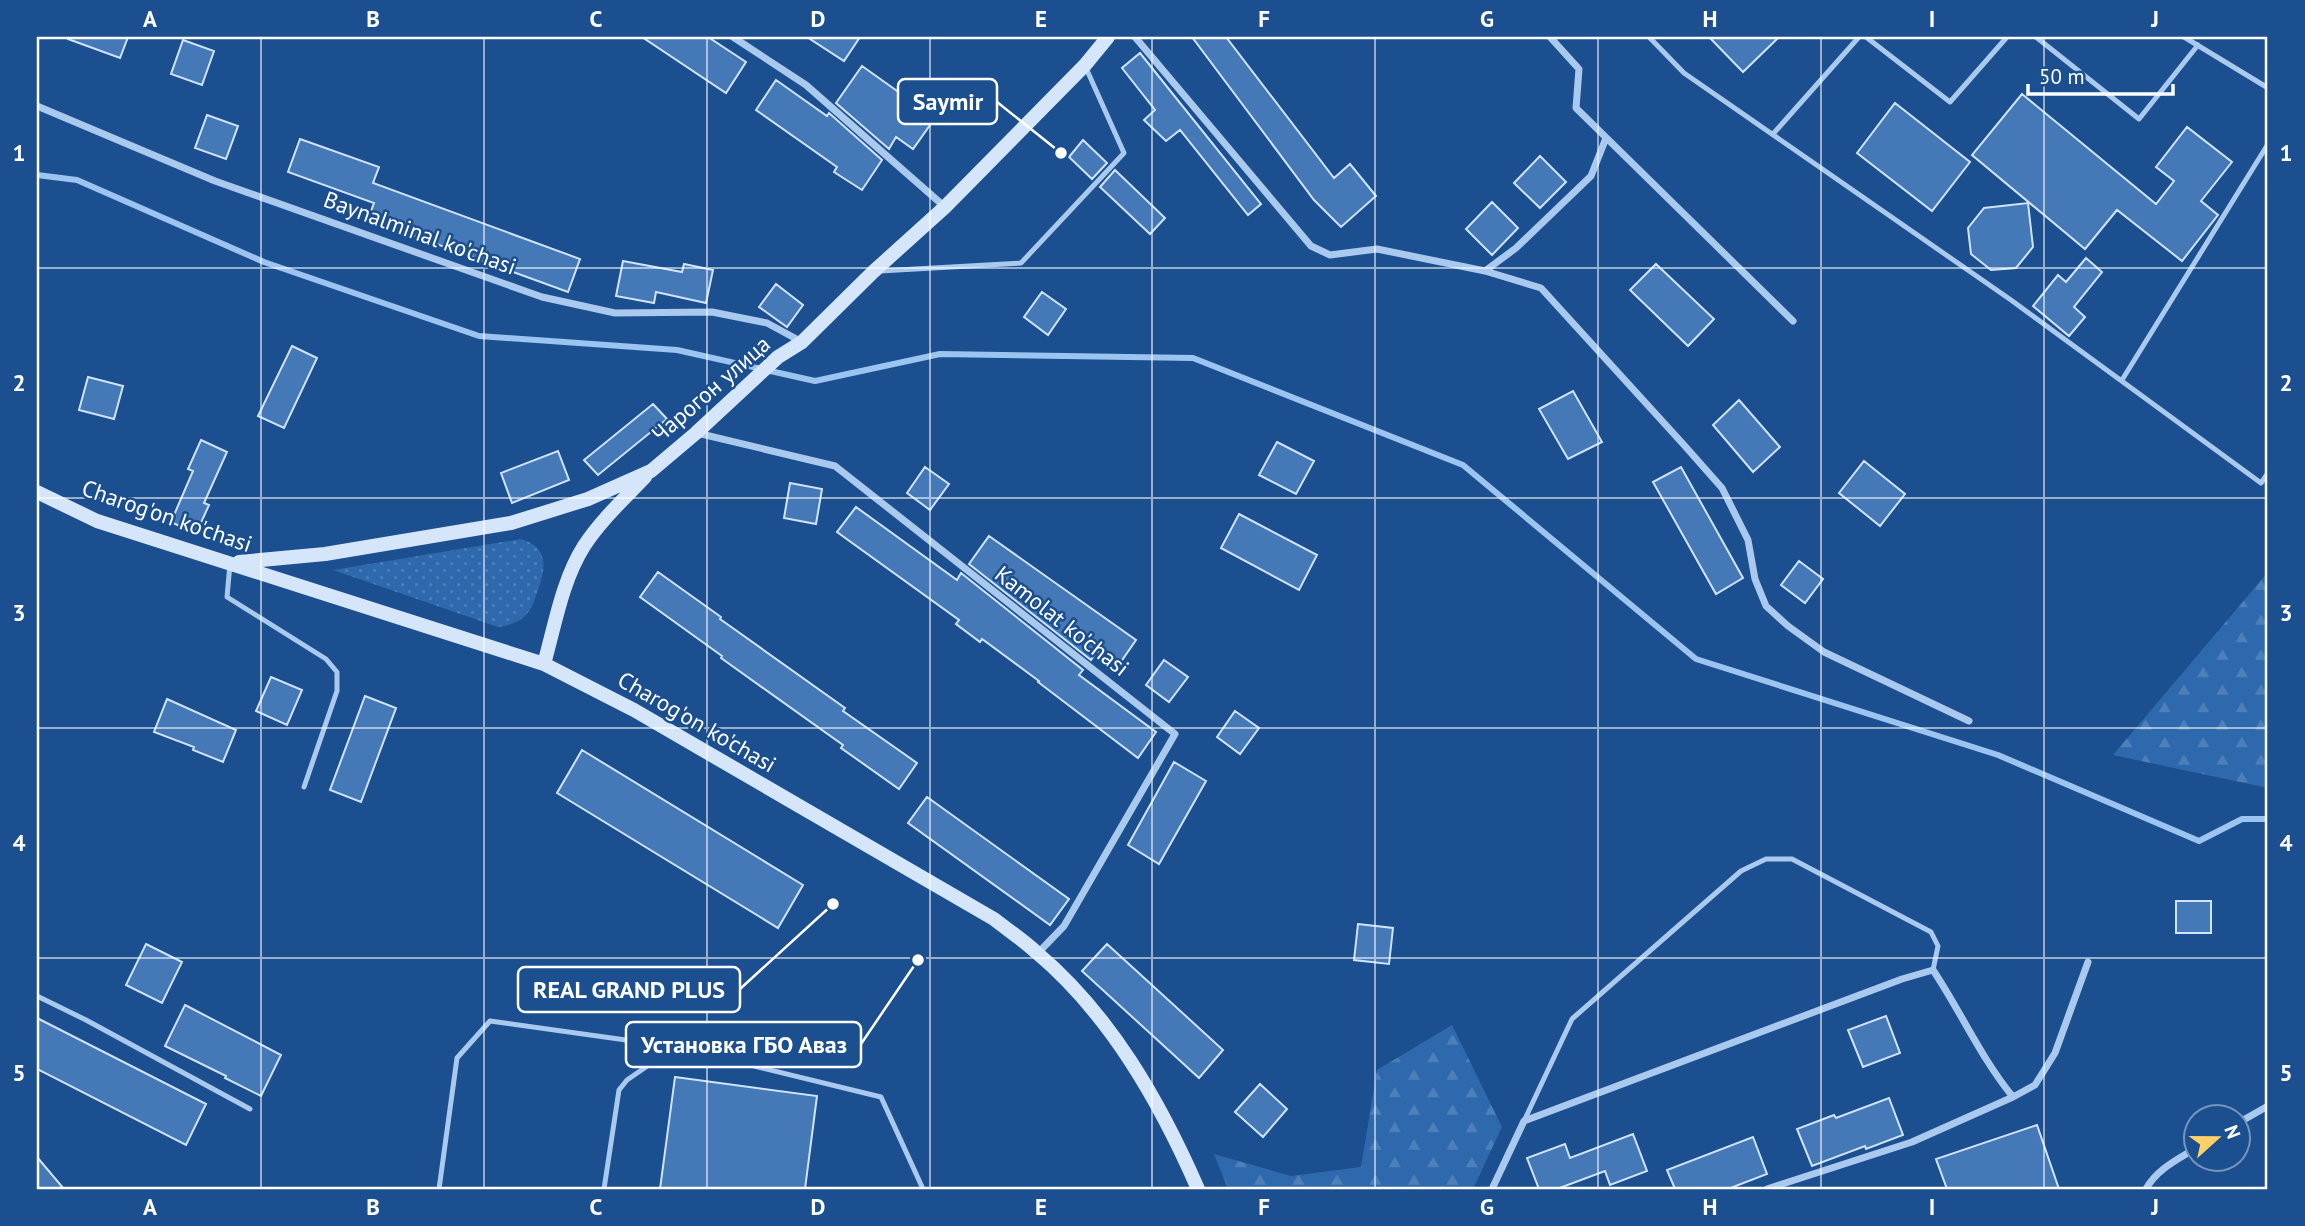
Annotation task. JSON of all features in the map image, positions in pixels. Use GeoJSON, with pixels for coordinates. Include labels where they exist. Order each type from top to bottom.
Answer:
{"type":"FeatureCollection","features":[{"type":"Feature","properties":{"kind":"main road","name":"Чарогон улица"},"geometry":{"type":"LineString","coordinates":[[230,563],[325,554],[511,523],[588,499],[651,471],[778,357],[802,342],[873,272],[945,207],[1108,37]]}},
{"type":"Feature","properties":{"kind":"main road"},"geometry":{"type":"LineString","coordinates":[[544,664],[568,578],[583,547],[602,522],[651,471]]}},
{"type":"Feature","properties":{"kind":"main road","name":"Charog'on ko'chasi"},"geometry":{"type":"LineString","coordinates":[[37,492],[97,521],[544,664],[634,710],[982,912],[1038,953],[1074,989],[1106,1027],[1161,1111],[1198,1189]]}},
{"type":"Feature","properties":{"kind":"street"},"geometry":{"type":"LineString","coordinates":[[733,37],[806,85],[945,207]]}},
{"type":"Feature","properties":{"kind":"street"},"geometry":{"type":"LineString","coordinates":[[1135,37],[1311,246],[1330,254],[1377,249],[1485,271],[1541,288],[1721,488],[1748,540],[1755,579],[1766,606],[1824,652],[1969,720]]}},
{"type":"Feature","properties":{"kind":"street"},"geometry":{"type":"LineString","coordinates":[[1550,37],[1579,69],[1576,108],[1793,321]]}},
{"type":"Feature","properties":{"kind":"street","name":"Baynalminal ko'chasi"},"geometry":{"type":"LineString","coordinates":[[37,106],[215,181],[542,297],[615,313],[712,312],[767,323],[802,342]]}},
{"type":"Feature","properties":{"kind":"street"},"geometry":{"type":"LineString","coordinates":[[1485,271],[1516,248],[1591,176],[1606,138]]}},
{"type":"Feature","properties":{"kind":"street","name":"Kamolat ko'chasi"},"geometry":{"type":"LineString","coordinates":[[696,433],[835,466],[1175,734],[1064,926],[1038,953]]}},
{"type":"Feature","properties":{"kind":"street"},"geometry":{"type":"LineString","coordinates":[[1766,1189],[1912,1142],[2035,1085],[2055,1053],[2088,962]]}},
{"type":"Feature","properties":{"kind":"street"},"geometry":{"type":"LineString","coordinates":[[1492,1189],[1524,1121],[1933,970],[1993,1072],[2013,1097]]}},
{"type":"Feature","properties":{"kind":"street"},"geometry":{"type":"LineString","coordinates":[[2252,1116],[2268,1106]]}},
{"type":"Feature","properties":{"kind":"street"},"geometry":{"type":"LineString","coordinates":[[2146,1189],[2152,1179],[2182,1157]]}},
{"type":"Feature","properties":{"kind":"lane"},"geometry":{"type":"LineString","coordinates":[[1649,37],[1684,72],[2122,380],[2261,483],[2268,473]]}},
{"type":"Feature","properties":{"kind":"lane"},"geometry":{"type":"LineString","coordinates":[[1773,134],[1859,37]]}},
{"type":"Feature","properties":{"kind":"lane"},"geometry":{"type":"LineString","coordinates":[[1866,37],[1950,102],[2007,37]]}},
{"type":"Feature","properties":{"kind":"lane"},"geometry":{"type":"LineString","coordinates":[[2036,37],[2140,119],[2198,45]]}},
{"type":"Feature","properties":{"kind":"lane"},"geometry":{"type":"LineString","coordinates":[[2184,37],[2268,88]]}},
{"type":"Feature","properties":{"kind":"lane"},"geometry":{"type":"LineString","coordinates":[[873,272],[1021,263],[1124,153],[1084,65]]}},
{"type":"Feature","properties":{"kind":"lane"},"geometry":{"type":"LineString","coordinates":[[2122,380],[2268,144]]}},
{"type":"Feature","properties":{"kind":"lane"},"geometry":{"type":"LineString","coordinates":[[230,563],[227,597],[326,659],[337,672],[337,691],[303,787]]}},
{"type":"Feature","properties":{"kind":"lane"},"geometry":{"type":"LineString","coordinates":[[1524,1121],[1572,1019],[1741,871],[1766,859],[1792,859],[1931,932],[1938,946],[1933,970]]}},
{"type":"Feature","properties":{"kind":"lane"},"geometry":{"type":"LineString","coordinates":[[37,996],[250,1109]]}},
{"type":"Feature","properties":{"kind":"lane"},"geometry":{"type":"LineString","coordinates":[[439,1189],[457,1058],[490,1021],[676,1046],[881,1097],[923,1189]]}},
{"type":"Feature","properties":{"kind":"lane"},"geometry":{"type":"LineString","coordinates":[[604,1189],[619,1090],[627,1080],[676,1046]]}},
{"type":"Feature","properties":{"kind":"green space"},"geometry":{"type":"Polygon","coordinates":[[[521,539],[531,543],[541,554],[542,577],[526,615],[515,623],[502,627],[333,570],[521,539]]]}},
{"type":"Feature","properties":{"kind":"green space"},"geometry":{"type":"Polygon","coordinates":[[[2268,572],[2268,788],[2113,755],[2268,572]]]}},
{"type":"Feature","properties":{"kind":"green space"},"geometry":{"type":"Polygon","coordinates":[[[1452,1025],[1502,1127],[1473,1189],[1228,1189],[1214,1154],[1291,1176],[1361,1167],[1377,1070],[1452,1025]]]}},
{"type":"Feature","properties":{"kind":"building"},"geometry":{"type":"Polygon","coordinates":[[[68,37],[128,37],[120,58],[68,37]]]}},
{"type":"Feature","properties":{"kind":"building"},"geometry":{"type":"Polygon","coordinates":[[[642,37],[708,37],[746,62],[726,93],[642,37]]]}},
{"type":"Feature","properties":{"kind":"building"},"geometry":{"type":"Polygon","coordinates":[[[807,37],[860,37],[844,61],[807,37]]]}},
{"type":"Feature","properties":{"kind":"building"},"geometry":{"type":"Polygon","coordinates":[[[1192,37],[1226,37],[1334,178],[1350,164],[1376,196],[1341,227],[1314,200],[1192,37]]]}},
{"type":"Feature","properties":{"kind":"building"},"geometry":{"type":"Polygon","coordinates":[[[1709,37],[1779,37],[1743,72],[1709,37]]]}},
{"type":"Feature","properties":{"kind":"building"},"geometry":{"type":"Polygon","coordinates":[[[183,40],[214,51],[202,85],[171,74],[183,40]]]}},
{"type":"Feature","properties":{"kind":"building"},"geometry":{"type":"Polygon","coordinates":[[[1140,53],[1261,204],[1248,215],[1180,130],[1166,141],[1144,120],[1155,110],[1122,68],[1140,53]]]}},
{"type":"Feature","properties":{"kind":"building"},"geometry":{"type":"Polygon","coordinates":[[[862,66],[935,118],[913,149],[896,137],[889,149],[836,103],[862,66]]]}},
{"type":"Feature","properties":{"kind":"building"},"geometry":{"type":"Polygon","coordinates":[[[776,80],[827,116],[829,113],[882,160],[862,190],[834,172],[837,167],[756,110],[776,80]]]}},
{"type":"Feature","properties":{"kind":"building"},"geometry":{"type":"Polygon","coordinates":[[[2022,94],[2156,204],[2174,181],[2156,167],[2187,127],[2232,162],[2201,201],[2218,215],[2182,261],[2117,210],[2085,249],[1972,155],[2022,94]]]}},
{"type":"Feature","properties":{"kind":"building"},"geometry":{"type":"Polygon","coordinates":[[[1895,103],[1970,162],[1932,211],[1857,153],[1895,103]]]}},
{"type":"Feature","properties":{"kind":"building"},"geometry":{"type":"Polygon","coordinates":[[[207,115],[238,126],[226,159],[195,148],[207,115]]]}},
{"type":"Feature","properties":{"kind":"building"},"geometry":{"type":"Polygon","coordinates":[[[300,139],[379,167],[373,183],[580,259],[568,292],[368,219],[374,203],[288,172],[300,139]]]}},
{"type":"Feature","properties":{"kind":"building"},"geometry":{"type":"Polygon","coordinates":[[[1083,140],[1107,163],[1092,179],[1069,157],[1083,140]]]}},
{"type":"Feature","properties":{"kind":"building"},"geometry":{"type":"Polygon","coordinates":[[[1540,156],[1566,182],[1540,208],[1514,183],[1540,156]]]}},
{"type":"Feature","properties":{"kind":"building"},"geometry":{"type":"Polygon","coordinates":[[[1115,170],[1165,218],[1150,234],[1100,187],[1115,170]]]}},
{"type":"Feature","properties":{"kind":"building"},"geometry":{"type":"Polygon","coordinates":[[[1492,202],[1518,228],[1492,255],[1466,229],[1492,202]]]}},
{"type":"Feature","properties":{"kind":"building"},"geometry":{"type":"Polygon","coordinates":[[[2028,203],[2033,247],[2016,268],[1991,270],[1971,254],[1968,228],[1984,208],[2028,203]]]}},
{"type":"Feature","properties":{"kind":"building"},"geometry":{"type":"Polygon","coordinates":[[[2086,258],[2102,272],[2074,307],[2085,317],[2069,336],[2033,306],[2058,275],[2066,282],[2086,258]]]}},
{"type":"Feature","properties":{"kind":"building"},"geometry":{"type":"Polygon","coordinates":[[[623,261],[682,272],[684,264],[713,270],[706,303],[656,292],[654,303],[616,296],[623,261]]]}},
{"type":"Feature","properties":{"kind":"building"},"geometry":{"type":"Polygon","coordinates":[[[1656,264],[1714,319],[1688,346],[1630,290],[1656,264]]]}},
{"type":"Feature","properties":{"kind":"building"},"geometry":{"type":"Polygon","coordinates":[[[776,284],[803,305],[787,327],[759,307],[776,284]]]}},
{"type":"Feature","properties":{"kind":"building"},"geometry":{"type":"Polygon","coordinates":[[[1042,292],[1066,309],[1048,335],[1024,317],[1042,292]]]}},
{"type":"Feature","properties":{"kind":"building"},"geometry":{"type":"Polygon","coordinates":[[[292,346],[317,358],[284,428],[258,416],[292,346]]]}},
{"type":"Feature","properties":{"kind":"building"},"geometry":{"type":"Polygon","coordinates":[[[88,377],[123,386],[114,419],[79,410],[88,377]]]}},
{"type":"Feature","properties":{"kind":"building"},"geometry":{"type":"Polygon","coordinates":[[[1573,391],[1602,442],[1568,459],[1539,409],[1573,391]]]}},
{"type":"Feature","properties":{"kind":"building"},"geometry":{"type":"Polygon","coordinates":[[[1739,400],[1780,447],[1753,472],[1713,425],[1739,400]]]}},
{"type":"Feature","properties":{"kind":"building"},"geometry":{"type":"Polygon","coordinates":[[[653,404],[667,419],[598,475],[584,460],[653,404]]]}},
{"type":"Feature","properties":{"kind":"building"},"geometry":{"type":"Polygon","coordinates":[[[201,440],[227,452],[204,503],[209,505],[196,534],[171,522],[193,471],[188,469],[201,440]]]}},
{"type":"Feature","properties":{"kind":"building"},"geometry":{"type":"Polygon","coordinates":[[[1277,442],[1314,461],[1296,494],[1259,475],[1277,442]]]}},
{"type":"Feature","properties":{"kind":"building"},"geometry":{"type":"Polygon","coordinates":[[[558,451],[569,480],[512,503],[501,473],[558,451]]]}},
{"type":"Feature","properties":{"kind":"building"},"geometry":{"type":"Polygon","coordinates":[[[1864,461],[1905,494],[1880,526],[1839,493],[1864,461]]]}},
{"type":"Feature","properties":{"kind":"building"},"geometry":{"type":"Polygon","coordinates":[[[925,467],[949,484],[930,510],[907,493],[925,467]]]}},
{"type":"Feature","properties":{"kind":"building"},"geometry":{"type":"Polygon","coordinates":[[[1681,467],[1743,578],[1716,594],[1653,482],[1681,467]]]}},
{"type":"Feature","properties":{"kind":"building"},"geometry":{"type":"Polygon","coordinates":[[[790,483],[822,489],[816,524],[784,518],[790,483]]]}},
{"type":"Feature","properties":{"kind":"building"},"geometry":{"type":"Polygon","coordinates":[[[856,507],[957,580],[961,573],[1083,670],[1079,675],[1156,732],[1138,758],[982,639],[980,642],[956,624],[959,620],[837,532],[856,507]]]}},
{"type":"Feature","properties":{"kind":"building"},"geometry":{"type":"Polygon","coordinates":[[[1239,514],[1317,555],[1299,590],[1221,548],[1239,514]]]}},
{"type":"Feature","properties":{"kind":"building"},"geometry":{"type":"Polygon","coordinates":[[[989,536],[1136,640],[1118,666],[1097,651],[1091,660],[969,564],[989,536]]]}},
{"type":"Feature","properties":{"kind":"building"},"geometry":{"type":"Polygon","coordinates":[[[1799,561],[1823,579],[1805,603],[1781,585],[1799,561]]]}},
{"type":"Feature","properties":{"kind":"building"},"geometry":{"type":"Polygon","coordinates":[[[658,572],[917,763],[899,789],[640,597],[658,572]]]}},
{"type":"Feature","properties":{"kind":"building"},"geometry":{"type":"Polygon","coordinates":[[[1164,660],[1188,677],[1169,702],[1146,685],[1164,660]]]}},
{"type":"Feature","properties":{"kind":"building"},"geometry":{"type":"Polygon","coordinates":[[[271,677],[302,690],[287,725],[256,711],[271,677]]]}},
{"type":"Feature","properties":{"kind":"building"},"geometry":{"type":"Polygon","coordinates":[[[365,696],[396,708],[361,802],[330,790],[365,696]]]}},
{"type":"Feature","properties":{"kind":"building"},"geometry":{"type":"Polygon","coordinates":[[[167,699],[236,730],[223,762],[193,750],[194,747],[154,732],[167,699]]]}},
{"type":"Feature","properties":{"kind":"building"},"geometry":{"type":"Polygon","coordinates":[[[1235,711],[1259,728],[1240,754],[1217,737],[1235,711]]]}},
{"type":"Feature","properties":{"kind":"building"},"geometry":{"type":"Polygon","coordinates":[[[582,750],[803,885],[778,928],[557,793],[582,750]]]}},
{"type":"Feature","properties":{"kind":"building"},"geometry":{"type":"Polygon","coordinates":[[[1174,762],[1206,781],[1159,864],[1128,845],[1174,762]]]}},
{"type":"Feature","properties":{"kind":"building"},"geometry":{"type":"Polygon","coordinates":[[[927,797],[1069,899],[1050,925],[908,823],[927,797]]]}},
{"type":"Feature","properties":{"kind":"building"},"geometry":{"type":"Polygon","coordinates":[[[2176,901],[2211,901],[2211,933],[2176,933],[2176,901]]]}},
{"type":"Feature","properties":{"kind":"building"},"geometry":{"type":"Polygon","coordinates":[[[1358,924],[1393,928],[1389,964],[1354,960],[1358,924]]]}},
{"type":"Feature","properties":{"kind":"building"},"geometry":{"type":"Polygon","coordinates":[[[146,944],[182,962],[162,1003],[126,985],[146,944]]]}},
{"type":"Feature","properties":{"kind":"building"},"geometry":{"type":"Polygon","coordinates":[[[1107,944],[1223,1050],[1199,1078],[1082,971],[1107,944]]]}},
{"type":"Feature","properties":{"kind":"building"},"geometry":{"type":"Polygon","coordinates":[[[185,1005],[281,1055],[261,1096],[165,1046],[185,1005]]]}},
{"type":"Feature","properties":{"kind":"building"},"geometry":{"type":"Polygon","coordinates":[[[1886,1016],[1900,1053],[1863,1067],[1848,1030],[1886,1016]]]}},
{"type":"Feature","properties":{"kind":"building"},"geometry":{"type":"Polygon","coordinates":[[[37,1018],[206,1104],[186,1145],[37,1069],[37,1018]]]}},
{"type":"Feature","properties":{"kind":"building"},"geometry":{"type":"Polygon","coordinates":[[[675,1077],[817,1096],[805,1189],[660,1189],[675,1077]]]}},
{"type":"Feature","properties":{"kind":"building"},"geometry":{"type":"Polygon","coordinates":[[[1260,1084],[1287,1109],[1263,1137],[1235,1112],[1260,1084]]]}},
{"type":"Feature","properties":{"kind":"building"},"geometry":{"type":"Polygon","coordinates":[[[1889,1098],[1903,1135],[1812,1166],[1797,1129],[1889,1098]]]}},
{"type":"Feature","properties":{"kind":"building"},"geometry":{"type":"Polygon","coordinates":[[[2037,1125],[2059,1189],[1947,1189],[1936,1159],[2037,1125]]]}},
{"type":"Feature","properties":{"kind":"building"},"geometry":{"type":"Polygon","coordinates":[[[1633,1134],[1647,1171],[1610,1185],[1605,1171],[1557,1189],[1539,1189],[1527,1158],[1565,1144],[1570,1158],[1633,1134]]]}},
{"type":"Feature","properties":{"kind":"building"},"geometry":{"type":"Polygon","coordinates":[[[1753,1137],[1767,1174],[1728,1189],[1675,1189],[1667,1170],[1753,1137]]]}},
{"type":"Feature","properties":{"kind":"building"},"geometry":{"type":"Polygon","coordinates":[[[37,1157],[64,1189],[37,1189],[37,1157]]]}},
{"type":"Feature","properties":{"kind":"waterway"},"geometry":{"type":"LineString","coordinates":[[37,175],[77,180],[264,262],[479,336],[677,350],[815,381],[940,354],[1193,358],[1463,465],[1696,659],[1998,755],[2199,841],[2242,819],[2268,819]]}},
{"type":"Feature","properties":{"kind":"place","name":"Saymir"},"geometry":{"type":"Point","coordinates":[1061,153]}},
{"type":"Feature","properties":{"kind":"place","name":"REAL GRAND PLUS"},"geometry":{"type":"Point","coordinates":[833,904]}},
{"type":"Feature","properties":{"kind":"place","name":"Установка ГБО Аваз"},"geometry":{"type":"Point","coordinates":[918,960]}}]}
